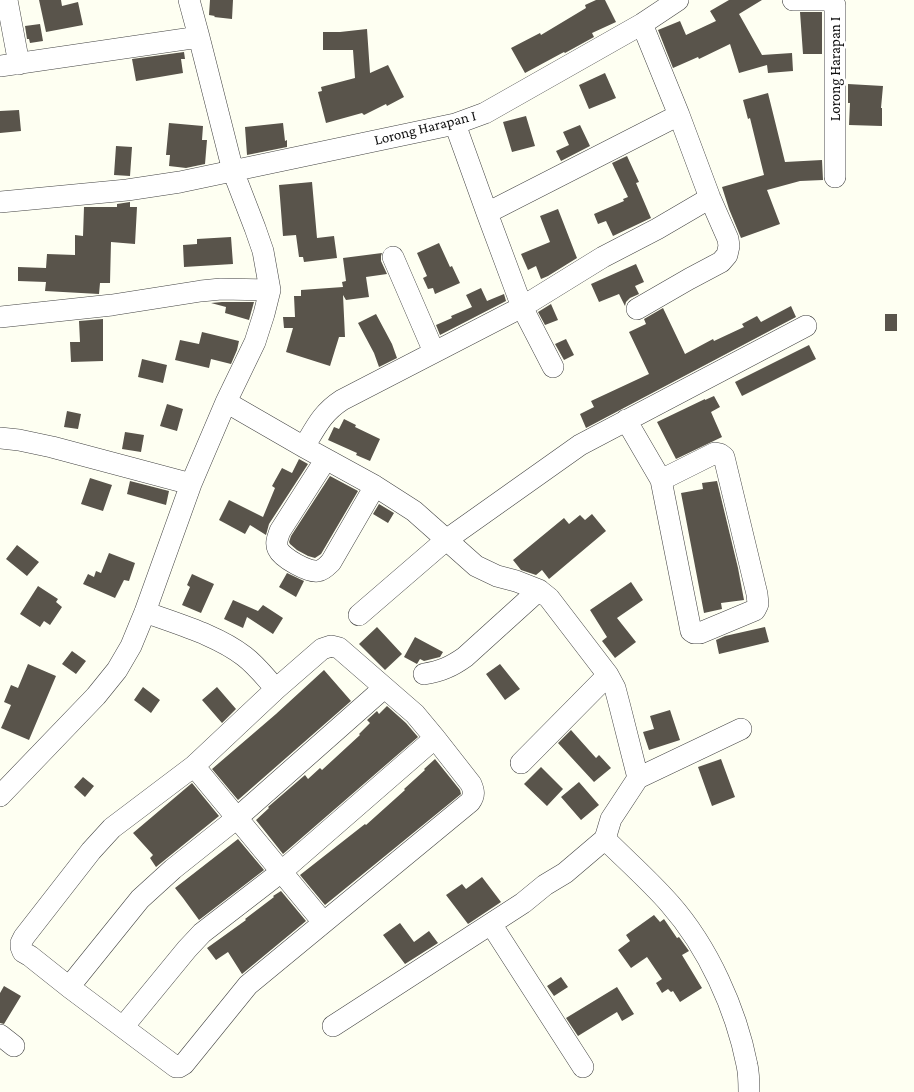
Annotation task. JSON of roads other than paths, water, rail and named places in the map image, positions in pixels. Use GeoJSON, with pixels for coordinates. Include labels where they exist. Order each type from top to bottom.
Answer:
{"type":"FeatureCollection","features":[{"type":"Feature","properties":{"kind":"street"},"geometry":{"type":"LineString","coordinates":[[7,0],[9,65],[199,37]]}},
{"type":"Feature","properties":{"kind":"street"},"geometry":{"type":"LineString","coordinates":[[0,796],[96,696],[117,670],[131,646],[146,612],[191,484],[226,402],[255,342],[270,290],[263,251],[233,171],[189,0]]}},
{"type":"Feature","properties":{"kind":"street","name":"Lorong Harapan I"},"geometry":{"type":"LineString","coordinates":[[0,202],[180,182],[455,124],[485,113],[642,24],[678,0]]}},
{"type":"Feature","properties":{"kind":"street","name":"Lorong Harapan I"},"geometry":{"type":"LineString","coordinates":[[793,0],[828,0],[835,5],[835,177]]}},
{"type":"Feature","properties":{"kind":"street"},"geometry":{"type":"LineString","coordinates":[[637,309],[721,262],[727,255],[729,246],[728,239],[642,24]]}},
{"type":"Feature","properties":{"kind":"street"},"geometry":{"type":"LineString","coordinates":[[487,214],[679,114]]}},
{"type":"Feature","properties":{"kind":"street"},"geometry":{"type":"LineString","coordinates":[[455,124],[522,307],[553,367]]}},
{"type":"Feature","properties":{"kind":"street"},"geometry":{"type":"LineString","coordinates":[[304,447],[318,422],[332,406],[522,307],[603,257],[710,198]]}},
{"type":"Feature","properties":{"kind":"street"},"geometry":{"type":"LineString","coordinates":[[393,257],[434,352]]}},
{"type":"Feature","properties":{"kind":"street"},"geometry":{"type":"LineString","coordinates":[[0,317],[112,305],[201,291],[222,289],[270,290]]}},
{"type":"Feature","properties":{"kind":"street"},"geometry":{"type":"LineString","coordinates":[[359,615],[446,540],[580,446],[806,326]]}},
{"type":"Feature","properties":{"kind":"street"},"geometry":{"type":"LineString","coordinates":[[226,402],[375,486],[414,511],[476,566],[497,576],[539,590],[550,598],[608,675],[615,688],[638,778]]}},
{"type":"Feature","properties":{"kind":"street"},"geometry":{"type":"LineString","coordinates":[[626,420],[661,480],[691,631],[700,633],[755,610],[758,604],[758,594],[724,457],[715,453],[661,480]]}},
{"type":"Feature","properties":{"kind":"street"},"geometry":{"type":"LineString","coordinates":[[0,438],[52,447],[191,484]]}},
{"type":"Feature","properties":{"kind":"street"},"geometry":{"type":"LineString","coordinates":[[326,459],[276,540],[277,549],[283,556],[309,570],[317,571],[325,568],[331,562],[375,486]]}},
{"type":"Feature","properties":{"kind":"street"},"geometry":{"type":"LineString","coordinates":[[424,674],[444,670],[465,658],[539,590]]}},
{"type":"Feature","properties":{"kind":"street"},"geometry":{"type":"LineString","coordinates":[[146,612],[228,645],[246,656],[276,690]]}},
{"type":"Feature","properties":{"kind":"street"},"geometry":{"type":"LineString","coordinates":[[331,646],[339,648],[384,688],[402,702],[435,738],[471,784],[474,797],[248,985],[184,1064],[176,1067],[23,952],[21,943],[91,851],[112,828],[194,766],[322,649],[331,646]]}},
{"type":"Feature","properties":{"kind":"street"},"geometry":{"type":"LineString","coordinates":[[521,763],[608,675]]}},
{"type":"Feature","properties":{"kind":"street"},"geometry":{"type":"LineString","coordinates":[[69,987],[140,899],[173,869],[237,818],[384,688]]}},
{"type":"Feature","properties":{"kind":"street"},"geometry":{"type":"LineString","coordinates":[[333,1026],[524,903],[545,885],[565,873],[605,839],[610,819],[638,778],[741,729]]}},
{"type":"Feature","properties":{"kind":"street"},"geometry":{"type":"LineString","coordinates":[[123,1027],[202,933],[281,872],[435,738]]}},
{"type":"Feature","properties":{"kind":"street"},"geometry":{"type":"LineString","coordinates":[[194,766],[323,922]]}},
{"type":"Feature","properties":{"kind":"street"},"geometry":{"type":"LineString","coordinates":[[605,839],[671,905],[689,928],[710,962],[736,1022],[747,1067],[749,1092]]}},
{"type":"Feature","properties":{"kind":"street"},"geometry":{"type":"LineString","coordinates":[[491,924],[583,1067]]}}]}
